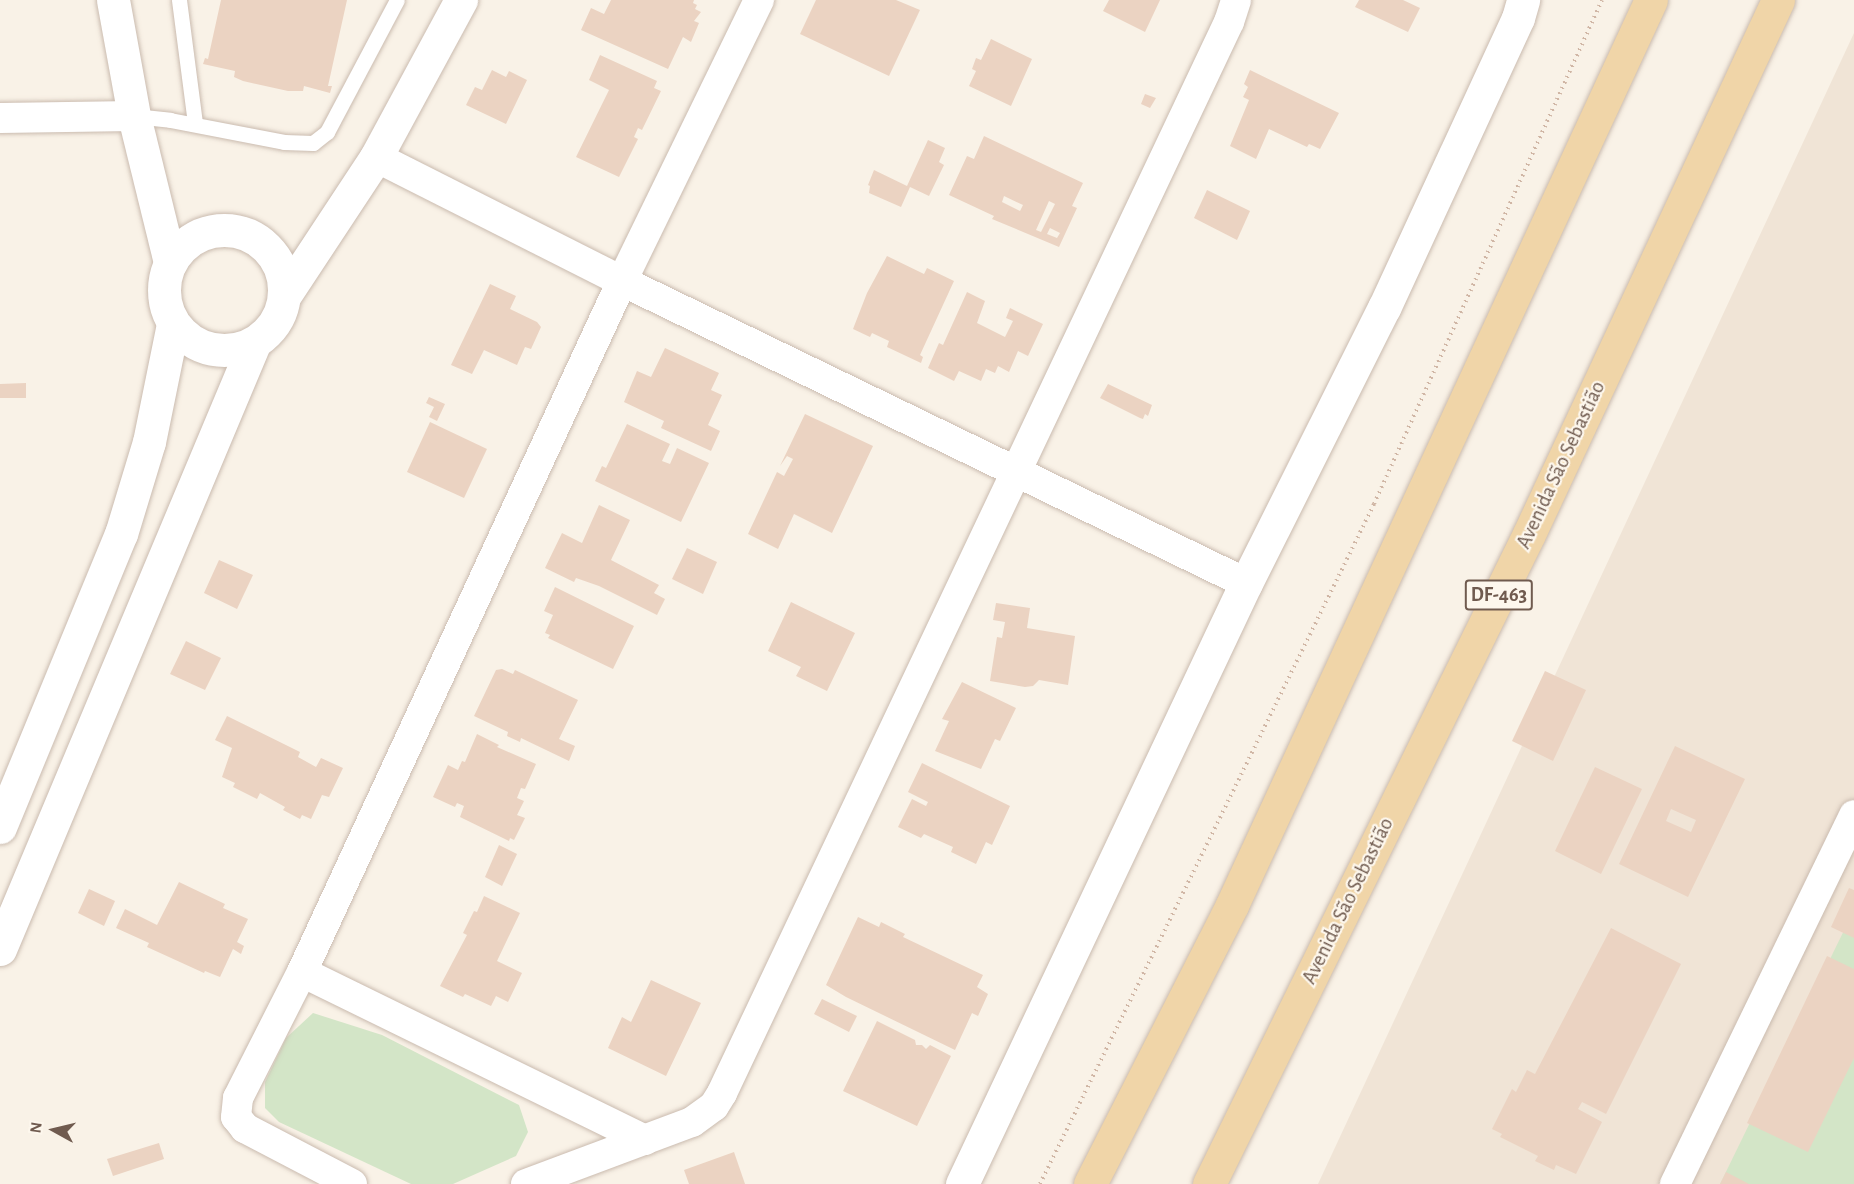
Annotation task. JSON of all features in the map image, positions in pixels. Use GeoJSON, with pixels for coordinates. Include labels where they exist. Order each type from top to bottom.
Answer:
{"type":"FeatureCollection","features":[{"type":"Feature","properties":{"kind":"main road"},"geometry":{"type":"LineString","coordinates":[[1090,1184],[1232,905],[1651,0]]}},
{"type":"Feature","properties":{"kind":"main road","name":"Avenida São Sebastião"},"geometry":{"type":"LineString","coordinates":[[1209,1184],[1530,534],[1778,0]]}},
{"type":"Feature","properties":{"kind":"street"},"geometry":{"type":"LineString","coordinates":[[113,0],[134,116],[170,263]]}},
{"type":"Feature","properties":{"kind":"street"},"geometry":{"type":"LineString","coordinates":[[285,295],[282,272],[270,250],[251,236],[228,229],[205,232],[184,244],[170,263],[163,284],[165,305],[173,324],[189,341],[209,350],[232,351],[254,344],[269,331],[280,315],[285,295],[376,157],[461,0]]}},
{"type":"Feature","properties":{"kind":"street"},"geometry":{"type":"LineString","coordinates":[[352,1184],[245,1128],[236,1117],[238,1098],[302,972],[622,281],[759,0]]}},
{"type":"Feature","properties":{"kind":"street"},"geometry":{"type":"LineString","coordinates":[[526,1184],[705,1115],[722,1093],[1229,22],[1236,0]]}},
{"type":"Feature","properties":{"kind":"street"},"geometry":{"type":"LineString","coordinates":[[962,1184],[1246,583],[1389,297],[1518,18],[1523,0]]}},
{"type":"Feature","properties":{"kind":"street"},"geometry":{"type":"LineString","coordinates":[[0,118],[134,116]]}},
{"type":"Feature","properties":{"kind":"street"},"geometry":{"type":"LineString","coordinates":[[376,157],[622,281],[1246,583]]}},
{"type":"Feature","properties":{"kind":"street"},"geometry":{"type":"LineString","coordinates":[[0,827],[121,534],[149,442],[173,324]]}},
{"type":"Feature","properties":{"kind":"street"},"geometry":{"type":"LineString","coordinates":[[0,949],[254,344]]}},
{"type":"Feature","properties":{"kind":"street"},"geometry":{"type":"LineString","coordinates":[[1675,1184],[1854,814]]}},
{"type":"Feature","properties":{"kind":"street"},"geometry":{"type":"LineString","coordinates":[[302,972],[645,1140]]}},
{"type":"Feature","properties":{"kind":"lane"},"geometry":{"type":"LineString","coordinates":[[179,0],[195,124]]}},
{"type":"Feature","properties":{"kind":"lane"},"geometry":{"type":"LineString","coordinates":[[134,116],[195,124],[284,142],[314,143],[327,132],[397,0]]}},
{"type":"Feature","properties":{"kind":"path"},"geometry":{"type":"LineString","coordinates":[[1040,1184],[1374,504],[1602,0]]}},
{"type":"Feature","properties":{"kind":"shaded area"},"geometry":{"type":"Polygon","coordinates":[[[1854,33],[1854,1184],[1318,1184],[1854,33]]]}},
{"type":"Feature","properties":{"kind":"green space"},"geometry":{"type":"Polygon","coordinates":[[[1854,910],[1854,1184],[1720,1184],[1854,910]]]}},
{"type":"Feature","properties":{"kind":"green space"},"geometry":{"type":"Polygon","coordinates":[[[313,1013],[382,1035],[519,1105],[528,1132],[516,1156],[453,1184],[411,1184],[279,1122],[265,1108],[265,1082],[286,1038],[313,1013]]]}},
{"type":"Feature","properties":{"kind":"building"},"geometry":{"type":"Polygon","coordinates":[[[221,0],[347,0],[328,86],[332,86],[330,93],[304,86],[303,91],[288,91],[243,81],[234,77],[235,71],[203,64],[205,58],[208,59],[221,0]]]}},
{"type":"Feature","properties":{"kind":"building"},"geometry":{"type":"Polygon","coordinates":[[[611,0],[694,0],[693,3],[697,5],[695,9],[701,12],[694,21],[699,23],[691,42],[683,37],[668,69],[581,30],[591,8],[604,14],[611,0]]]}},
{"type":"Feature","properties":{"kind":"building"},"geometry":{"type":"Polygon","coordinates":[[[816,0],[896,0],[920,10],[889,76],[800,34],[816,0]]]}},
{"type":"Feature","properties":{"kind":"building"},"geometry":{"type":"Polygon","coordinates":[[[1109,0],[1160,0],[1145,32],[1103,11],[1109,0]]]}},
{"type":"Feature","properties":{"kind":"building"},"geometry":{"type":"Polygon","coordinates":[[[1359,0],[1403,0],[1420,8],[1408,32],[1355,7],[1359,0]]]}},
{"type":"Feature","properties":{"kind":"building"},"geometry":{"type":"Polygon","coordinates":[[[991,39],[1032,59],[1011,106],[969,86],[976,71],[972,69],[976,58],[981,60],[991,39]]]}},
{"type":"Feature","properties":{"kind":"building"},"geometry":{"type":"Polygon","coordinates":[[[600,55],[657,81],[654,88],[661,91],[642,130],[638,128],[634,137],[638,139],[619,177],[576,157],[609,90],[589,80],[600,55]]]}},
{"type":"Feature","properties":{"kind":"building"},"geometry":{"type":"Polygon","coordinates":[[[492,70],[506,77],[509,71],[527,80],[506,124],[466,105],[475,87],[482,90],[492,70]]]}},
{"type":"Feature","properties":{"kind":"building"},"geometry":{"type":"Polygon","coordinates":[[[1250,70],[1339,113],[1320,149],[1309,144],[1307,147],[1269,129],[1256,159],[1230,146],[1249,100],[1243,97],[1248,87],[1244,84],[1250,70]]]}},
{"type":"Feature","properties":{"kind":"building"},"geometry":{"type":"Polygon","coordinates":[[[1145,94],[1156,98],[1150,108],[1141,104],[1145,94]]]}},
{"type":"Feature","properties":{"kind":"building"},"geometry":{"type":"Polygon","coordinates":[[[984,136],[1083,183],[1072,206],[1077,208],[1059,247],[992,219],[994,216],[949,195],[967,156],[974,159],[984,136]],[[1004,196],[1002,202],[1020,211],[1023,205],[1004,196]],[[1049,201],[1036,230],[1041,232],[1055,204],[1049,201]],[[1050,228],[1047,234],[1057,238],[1060,233],[1050,228]]]}},
{"type":"Feature","properties":{"kind":"building"},"geometry":{"type":"Polygon","coordinates":[[[928,140],[945,148],[939,162],[944,165],[929,196],[910,187],[901,207],[869,193],[870,186],[868,185],[874,170],[907,186],[928,140]]]}},
{"type":"Feature","properties":{"kind":"building"},"geometry":{"type":"Polygon","coordinates":[[[1207,190],[1250,211],[1237,240],[1194,218],[1207,190]]]}},
{"type":"Feature","properties":{"kind":"building"},"geometry":{"type":"Polygon","coordinates":[[[887,256],[924,274],[927,268],[954,281],[920,355],[923,357],[921,363],[887,347],[889,341],[872,333],[870,337],[853,329],[867,293],[887,256]]]}},
{"type":"Feature","properties":{"kind":"building"},"geometry":{"type":"Polygon","coordinates":[[[490,284],[516,296],[510,309],[537,322],[541,327],[531,349],[525,347],[517,365],[484,350],[472,374],[451,365],[490,284]]]}},
{"type":"Feature","properties":{"kind":"building"},"geometry":{"type":"Polygon","coordinates":[[[967,292],[985,301],[977,323],[1005,337],[1013,321],[1006,318],[1010,308],[1043,324],[1028,356],[1018,351],[1009,372],[998,366],[995,373],[986,369],[981,381],[959,371],[954,381],[928,368],[939,343],[943,345],[967,292]]]}},
{"type":"Feature","properties":{"kind":"building"},"geometry":{"type":"Polygon","coordinates":[[[665,348],[719,373],[711,390],[722,395],[708,425],[720,431],[711,451],[661,428],[664,421],[624,402],[637,371],[651,377],[665,348]]]}},
{"type":"Feature","properties":{"kind":"building"},"geometry":{"type":"Polygon","coordinates":[[[26,383],[26,398],[0,398],[0,384],[26,383]]]}},
{"type":"Feature","properties":{"kind":"building"},"geometry":{"type":"Polygon","coordinates":[[[1108,384],[1152,405],[1148,416],[1145,414],[1143,419],[1140,418],[1100,398],[1108,384]]]}},
{"type":"Feature","properties":{"kind":"building"},"geometry":{"type":"Polygon","coordinates":[[[429,397],[445,404],[437,421],[429,417],[434,407],[426,403],[429,397]]]}},
{"type":"Feature","properties":{"kind":"building"},"geometry":{"type":"Polygon","coordinates":[[[805,414],[873,446],[832,533],[794,514],[778,549],[748,534],[777,472],[784,476],[793,459],[787,456],[780,466],[805,414]]]}},
{"type":"Feature","properties":{"kind":"building"},"geometry":{"type":"Polygon","coordinates":[[[430,422],[487,449],[464,498],[407,472],[430,422]]]}},
{"type":"Feature","properties":{"kind":"building"},"geometry":{"type":"Polygon","coordinates":[[[627,424],[670,444],[662,461],[670,464],[677,448],[709,463],[681,522],[595,481],[602,466],[606,468],[627,424]]]}},
{"type":"Feature","properties":{"kind":"building"},"geometry":{"type":"Polygon","coordinates":[[[599,505],[630,520],[611,560],[659,585],[654,593],[665,599],[657,615],[599,586],[576,578],[574,582],[545,568],[562,533],[582,543],[599,505]]]}},
{"type":"Feature","properties":{"kind":"building"},"geometry":{"type":"Polygon","coordinates":[[[687,548],[717,562],[703,594],[672,579],[687,548]]]}},
{"type":"Feature","properties":{"kind":"building"},"geometry":{"type":"Polygon","coordinates":[[[219,560],[253,575],[237,609],[204,593],[219,560]]]}},
{"type":"Feature","properties":{"kind":"building"},"geometry":{"type":"Polygon","coordinates":[[[555,587],[634,626],[613,669],[548,638],[550,635],[545,633],[553,615],[544,611],[555,587]]]}},
{"type":"Feature","properties":{"kind":"building"},"geometry":{"type":"Polygon","coordinates":[[[791,602],[855,633],[827,691],[796,676],[801,667],[768,651],[791,602]]]}},
{"type":"Feature","properties":{"kind":"building"},"geometry":{"type":"Polygon","coordinates":[[[996,603],[1030,608],[1027,628],[1075,636],[1068,685],[1039,680],[1033,686],[1025,687],[990,681],[997,637],[1002,638],[1005,622],[993,620],[996,603]]]}},
{"type":"Feature","properties":{"kind":"building"},"geometry":{"type":"Polygon","coordinates":[[[186,641],[221,658],[205,690],[170,674],[186,641]]]}},
{"type":"Feature","properties":{"kind":"building"},"geometry":{"type":"Polygon","coordinates":[[[502,669],[513,674],[515,670],[578,700],[559,739],[575,746],[569,761],[521,738],[520,742],[507,736],[508,732],[474,716],[496,670],[502,669]]]}},
{"type":"Feature","properties":{"kind":"building"},"geometry":{"type":"Polygon","coordinates":[[[1545,671],[1586,690],[1553,761],[1512,741],[1545,671]]]}},
{"type":"Feature","properties":{"kind":"building"},"geometry":{"type":"Polygon","coordinates":[[[962,682],[1016,708],[1000,741],[995,739],[981,769],[935,751],[949,721],[942,719],[962,682]]]}},
{"type":"Feature","properties":{"kind":"building"},"geometry":{"type":"Polygon","coordinates":[[[227,716],[300,752],[298,757],[316,767],[321,758],[343,768],[329,797],[322,795],[311,819],[302,815],[300,819],[283,810],[285,807],[260,793],[257,799],[233,787],[235,783],[222,777],[232,748],[215,740],[227,716]]]}},
{"type":"Feature","properties":{"kind":"building"},"geometry":{"type":"Polygon","coordinates":[[[477,734],[499,745],[497,747],[536,764],[525,789],[521,788],[517,798],[524,801],[517,815],[525,818],[514,840],[510,838],[509,841],[460,817],[464,806],[457,803],[455,807],[433,797],[448,765],[458,770],[462,761],[465,762],[477,734]]]}},
{"type":"Feature","properties":{"kind":"building"},"geometry":{"type":"Polygon","coordinates":[[[1675,746],[1745,779],[1688,897],[1619,864],[1675,746]],[[1671,809],[1666,821],[1691,832],[1696,820],[1671,809]]]}},
{"type":"Feature","properties":{"kind":"building"},"geometry":{"type":"Polygon","coordinates":[[[922,763],[1010,806],[992,845],[986,842],[976,864],[951,852],[953,847],[924,834],[921,838],[898,827],[912,799],[926,806],[928,802],[908,792],[922,763]]]}},
{"type":"Feature","properties":{"kind":"building"},"geometry":{"type":"Polygon","coordinates":[[[1595,767],[1642,789],[1601,874],[1555,851],[1595,767]]]}},
{"type":"Feature","properties":{"kind":"building"},"geometry":{"type":"Polygon","coordinates":[[[499,845],[517,854],[502,886],[485,877],[499,845]]]}},
{"type":"Feature","properties":{"kind":"building"},"geometry":{"type":"Polygon","coordinates":[[[179,882],[225,904],[223,908],[248,919],[237,942],[244,946],[241,954],[233,949],[220,977],[205,971],[204,973],[147,947],[149,943],[116,928],[125,909],[157,925],[179,882]]]}},
{"type":"Feature","properties":{"kind":"building"},"geometry":{"type":"Polygon","coordinates":[[[1849,888],[1854,890],[1854,938],[1831,927],[1849,888]]]}},
{"type":"Feature","properties":{"kind":"building"},"geometry":{"type":"Polygon","coordinates":[[[89,889],[115,901],[104,926],[78,913],[89,889]]]}},
{"type":"Feature","properties":{"kind":"building"},"geometry":{"type":"Polygon","coordinates":[[[484,896],[520,913],[497,961],[522,973],[508,1002],[496,996],[491,1006],[465,994],[463,997],[440,986],[467,935],[463,933],[474,911],[477,912],[484,896]]]}},
{"type":"Feature","properties":{"kind":"building"},"geometry":{"type":"Polygon","coordinates":[[[858,917],[879,927],[881,922],[905,934],[903,937],[983,975],[977,987],[988,994],[978,1016],[972,1013],[955,1050],[826,985],[858,917]]]}},
{"type":"Feature","properties":{"kind":"building"},"geometry":{"type":"Polygon","coordinates":[[[1611,928],[1681,964],[1606,1114],[1582,1102],[1578,1109],[1602,1122],[1576,1174],[1556,1165],[1554,1170],[1535,1161],[1538,1156],[1500,1137],[1502,1134],[1492,1129],[1512,1089],[1516,1092],[1527,1070],[1535,1074],[1611,928]]]}},
{"type":"Feature","properties":{"kind":"building"},"geometry":{"type":"Polygon","coordinates":[[[1827,956],[1854,969],[1854,1058],[1808,1152],[1747,1123],[1827,956]]]}},
{"type":"Feature","properties":{"kind":"building"},"geometry":{"type":"Polygon","coordinates":[[[651,980],[701,1003],[666,1076],[608,1048],[622,1017],[631,1022],[651,980]]]}},
{"type":"Feature","properties":{"kind":"building"},"geometry":{"type":"Polygon","coordinates":[[[822,999],[857,1016],[849,1032],[814,1014],[822,999]]]}},
{"type":"Feature","properties":{"kind":"building"},"geometry":{"type":"Polygon","coordinates":[[[877,1021],[915,1040],[916,1045],[922,1045],[926,1049],[930,1045],[951,1056],[917,1126],[843,1091],[877,1021]]]}},
{"type":"Feature","properties":{"kind":"building"},"geometry":{"type":"Polygon","coordinates":[[[159,1143],[164,1159],[113,1176],[107,1159],[159,1143]]]}},
{"type":"Feature","properties":{"kind":"building"},"geometry":{"type":"Polygon","coordinates":[[[734,1152],[745,1184],[689,1184],[684,1170],[734,1152]]]}},
{"type":"Feature","properties":{"kind":"building"},"geometry":{"type":"Polygon","coordinates":[[[1726,1172],[1749,1184],[1720,1184],[1726,1172]]]}}]}
